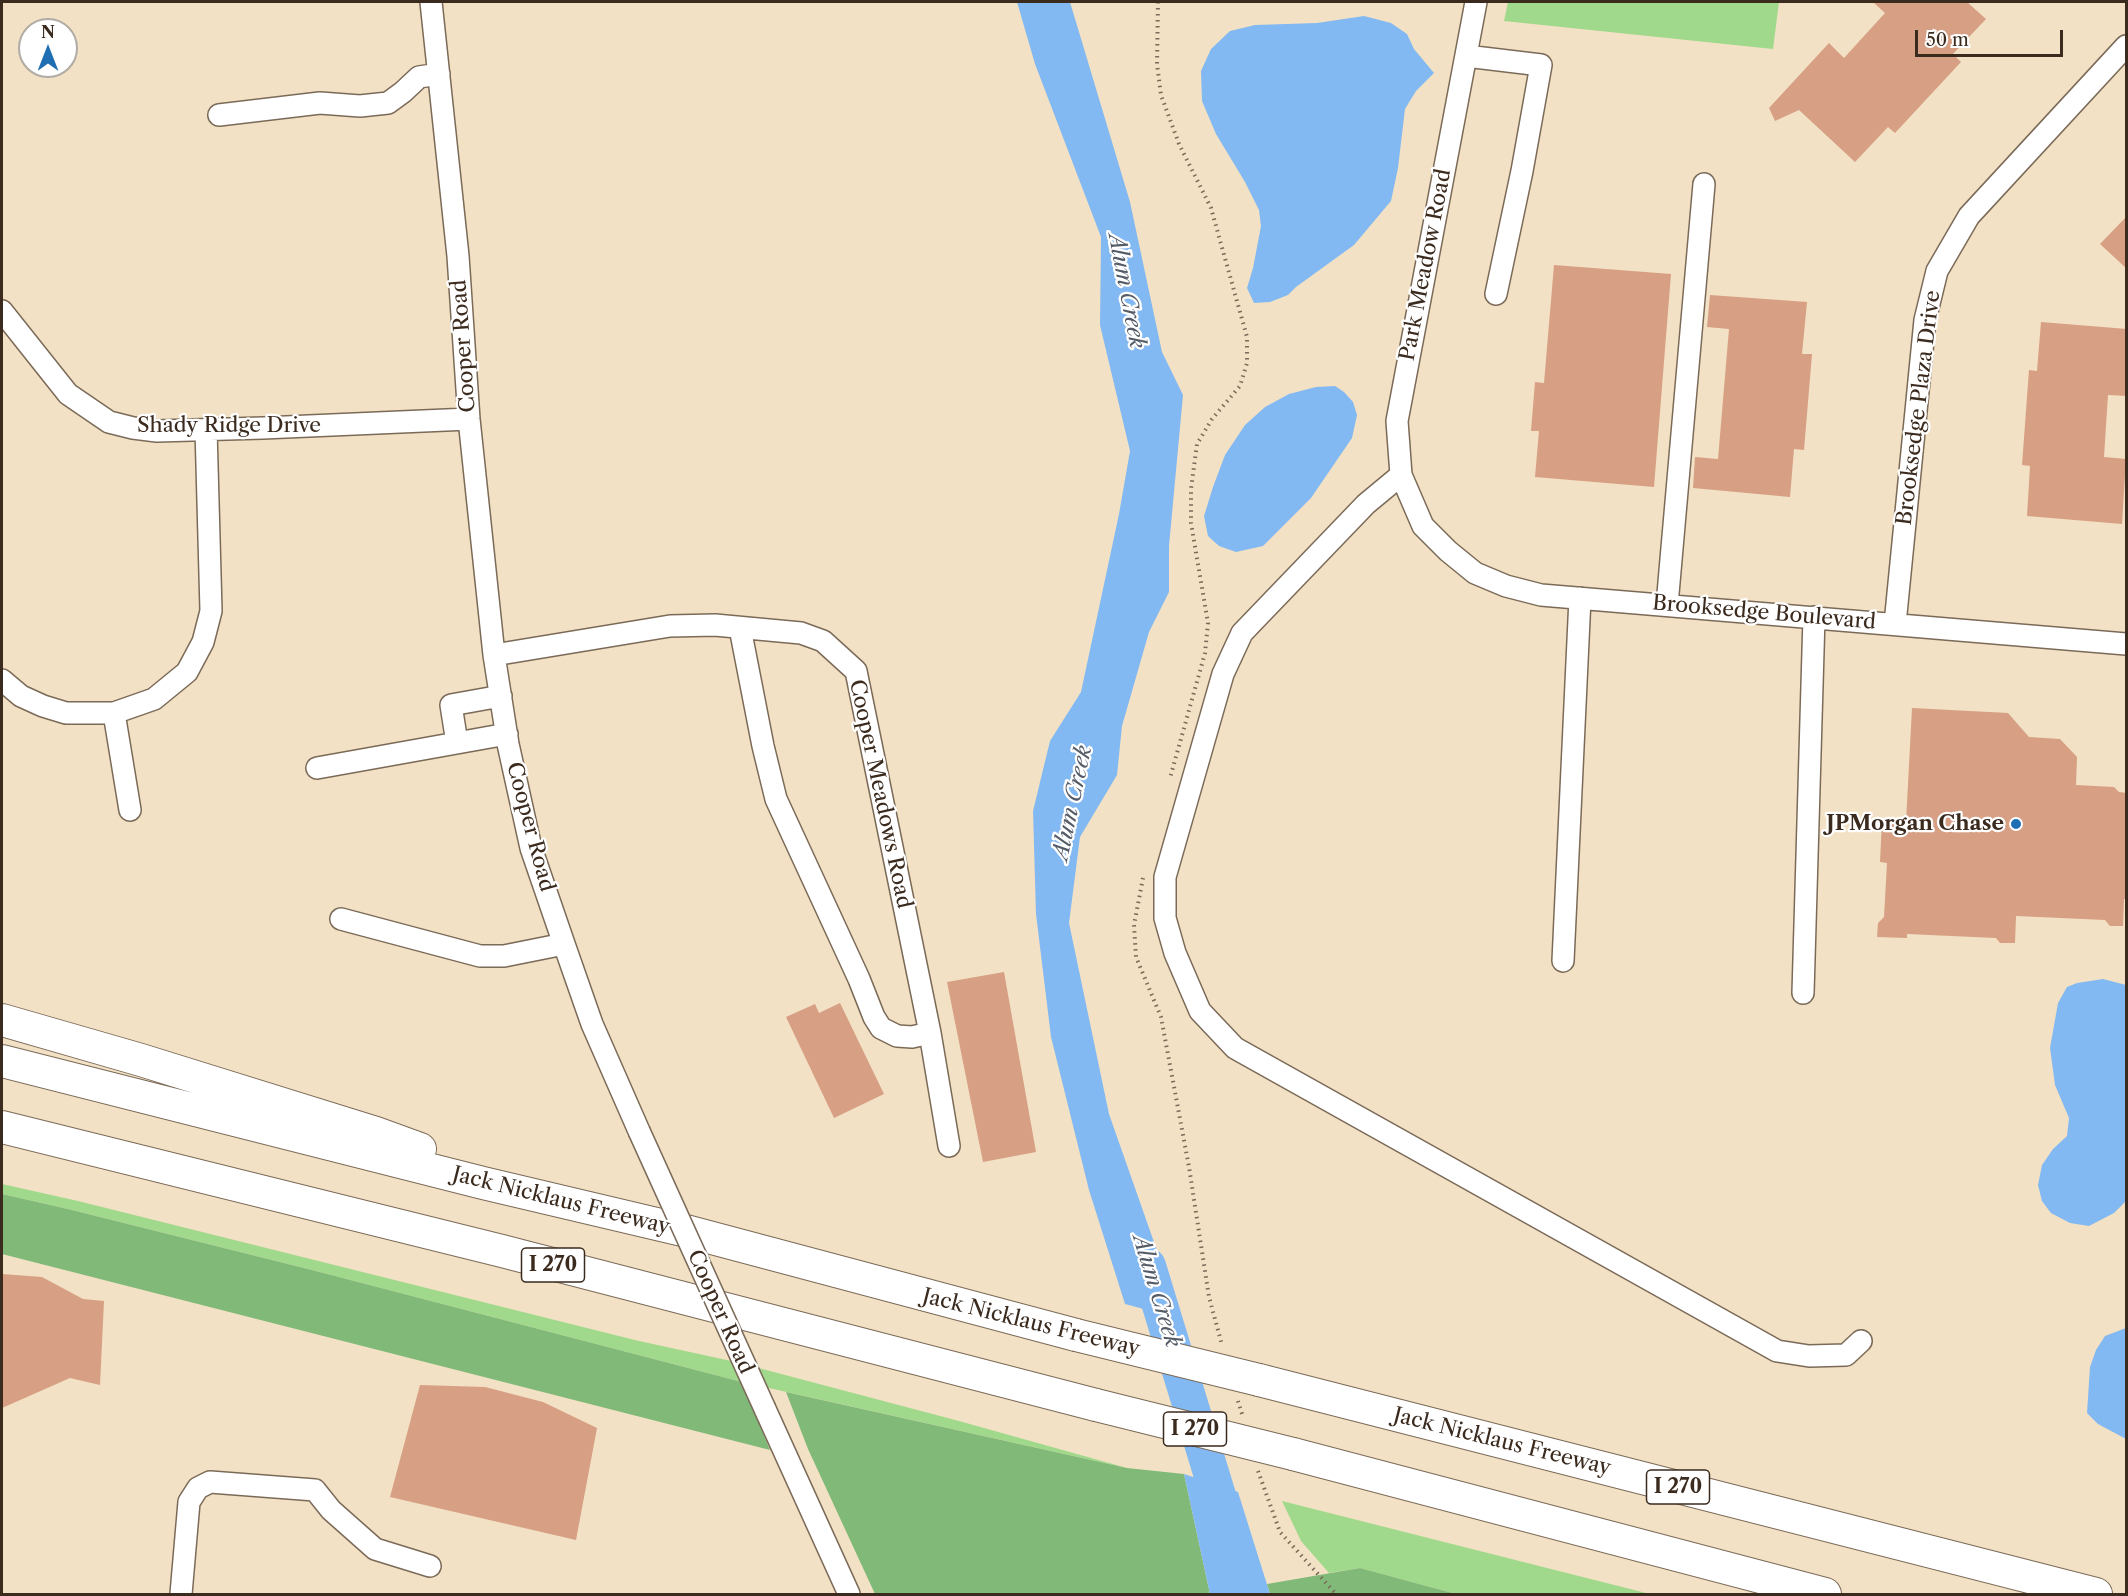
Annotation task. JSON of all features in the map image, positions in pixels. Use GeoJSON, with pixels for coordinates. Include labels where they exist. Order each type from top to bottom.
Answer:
{"type":"FeatureCollection","features":[{"type":"Feature","properties":{"kind":"highway"},"geometry":{"type":"LineString","coordinates":[[2,1020],[141,1060],[376,1133],[582,1206]]}},
{"type":"Feature","properties":{"kind":"highway","name":"Jack Nicklaus Freeway"},"geometry":{"type":"LineString","coordinates":[[2,1060],[238,1122],[682,1230],[1076,1335],[2096,1594]]}},
{"type":"Feature","properties":{"kind":"highway","name":"I 270"},"geometry":{"type":"LineString","coordinates":[[2,1127],[502,1251],[1293,1454],[1826,1594]]}},
{"type":"Feature","properties":{"kind":"highway"},"geometry":{"type":"LineString","coordinates":[[2,1140],[195,1175]]}},
{"type":"Feature","properties":{"kind":"street","name":"Cooper Road"},"geometry":{"type":"LineString","coordinates":[[431,2],[458,256],[469,419],[494,654],[507,734],[531,848],[592,1024],[849,1594]]}},
{"type":"Feature","properties":{"kind":"street","name":"Park Meadow Road"},"geometry":{"type":"LineString","coordinates":[[1423,526],[1401,475],[1397,421],[1476,2]]}},
{"type":"Feature","properties":{"kind":"street","name":"Brooksedge Plaza Drive"},"geometry":{"type":"LineString","coordinates":[[1895,624],[1925,320],[1937,271],[1969,216],[2127,46]]}},
{"type":"Feature","properties":{"kind":"street"},"geometry":{"type":"LineString","coordinates":[[1466,56],[1541,65],[1496,294]]}},
{"type":"Feature","properties":{"kind":"street"},"geometry":{"type":"LineString","coordinates":[[219,115],[320,103],[360,106],[388,103],[418,77],[439,74]]}},
{"type":"Feature","properties":{"kind":"street"},"geometry":{"type":"LineString","coordinates":[[1667,605],[1704,184]]}},
{"type":"Feature","properties":{"kind":"street","name":"Shady Ridge Drive"},"geometry":{"type":"LineString","coordinates":[[2,311],[68,394],[109,422],[133,428],[158,431],[469,419]]}},
{"type":"Feature","properties":{"kind":"street"},"geometry":{"type":"LineString","coordinates":[[2,680],[21,696],[66,713],[114,713],[154,699],[187,672],[203,642],[211,611],[206,429]]}},
{"type":"Feature","properties":{"kind":"street"},"geometry":{"type":"LineString","coordinates":[[1401,475],[1366,504],[1242,633],[1223,674],[1165,877],[1165,918],[1175,953],[1200,1011],[1235,1048],[1777,1351],[1809,1356],[1846,1355],[1861,1341]]}},
{"type":"Feature","properties":{"kind":"street","name":"Brooksedge Boulevard"},"geometry":{"type":"LineString","coordinates":[[1423,526],[1474,573],[1506,586],[1541,595],[2127,644]]}},
{"type":"Feature","properties":{"kind":"street"},"geometry":{"type":"LineString","coordinates":[[1563,961],[1580,598]]}},
{"type":"Feature","properties":{"kind":"street"},"geometry":{"type":"LineString","coordinates":[[1803,993],[1814,617]]}},
{"type":"Feature","properties":{"kind":"street","name":"Cooper Meadows Road"},"geometry":{"type":"LineString","coordinates":[[494,654],[670,626],[715,625],[801,633],[824,641],[856,671],[930,1033],[950,1146]]}},
{"type":"Feature","properties":{"kind":"street"},"geometry":{"type":"LineString","coordinates":[[740,628],[763,746],[776,799],[859,979],[874,1017],[881,1028],[897,1036],[912,1037],[930,1033]]}},
{"type":"Feature","properties":{"kind":"street"},"geometry":{"type":"LineString","coordinates":[[457,743],[451,705],[501,696]]}},
{"type":"Feature","properties":{"kind":"street"},"geometry":{"type":"LineString","coordinates":[[114,713],[130,810]]}},
{"type":"Feature","properties":{"kind":"street"},"geometry":{"type":"LineString","coordinates":[[317,768],[507,734]]}},
{"type":"Feature","properties":{"kind":"street"},"geometry":{"type":"LineString","coordinates":[[341,919],[480,956],[504,956],[564,944]]}},
{"type":"Feature","properties":{"kind":"street"},"geometry":{"type":"LineString","coordinates":[[181,1594],[189,1502],[198,1488],[210,1482],[315,1490],[331,1510],[375,1549],[430,1566]]}},
{"type":"Feature","properties":{"kind":"green space"},"geometry":{"type":"Polygon","coordinates":[[[1508,2],[1779,2],[1773,49],[1504,21],[1508,2]]]}},
{"type":"Feature","properties":{"kind":"green space"},"geometry":{"type":"Polygon","coordinates":[[[2,1184],[639,1341],[736,1362],[1127,1468],[742,1382],[312,1270],[2,1194],[2,1184]]]}},
{"type":"Feature","properties":{"kind":"green space"},"geometry":{"type":"Polygon","coordinates":[[[2,1194],[312,1270],[742,1382],[770,1450],[2,1254],[2,1194]]]}},
{"type":"Feature","properties":{"kind":"green space"},"geometry":{"type":"Polygon","coordinates":[[[786,1392],[1127,1468],[1184,1474],[1210,1594],[875,1594],[808,1449],[786,1392]]]}},
{"type":"Feature","properties":{"kind":"green space"},"geometry":{"type":"Polygon","coordinates":[[[1282,1501],[1650,1594],[1456,1594],[1360,1568],[1329,1573],[1301,1541],[1282,1501]]]}},
{"type":"Feature","properties":{"kind":"green space"},"geometry":{"type":"Polygon","coordinates":[[[1360,1568],[1456,1594],[1270,1594],[1267,1584],[1360,1568]]]}},
{"type":"Feature","properties":{"kind":"water"},"geometry":{"type":"Polygon","coordinates":[[[1017,2],[1070,2],[1130,202],[1162,352],[1183,395],[1169,546],[1169,592],[1149,632],[1122,726],[1117,775],[1080,837],[1069,923],[1109,1114],[1181,1319],[1125,1304],[1089,1190],[1051,1037],[1036,914],[1033,811],[1050,741],[1081,692],[1130,451],[1100,325],[1101,237],[1035,64],[1017,2]]]}},
{"type":"Feature","properties":{"kind":"water"},"geometry":{"type":"Polygon","coordinates":[[[1364,16],[1391,23],[1407,34],[1414,49],[1434,73],[1416,91],[1405,109],[1398,168],[1391,201],[1354,245],[1288,295],[1270,302],[1254,303],[1247,288],[1261,226],[1259,210],[1216,134],[1202,101],[1201,71],[1211,49],[1230,31],[1255,25],[1317,23],[1364,16]]]}},
{"type":"Feature","properties":{"kind":"water"},"geometry":{"type":"Polygon","coordinates":[[[1335,386],[1353,402],[1357,415],[1352,438],[1311,498],[1263,546],[1236,552],[1219,546],[1208,536],[1204,516],[1225,455],[1245,425],[1265,407],[1289,394],[1316,387],[1335,386]]]}},
{"type":"Feature","properties":{"kind":"water"},"geometry":{"type":"Polygon","coordinates":[[[2103,979],[2126,985],[2126,1201],[2114,1213],[2089,1226],[2070,1223],[2051,1213],[2042,1201],[2038,1185],[2042,1165],[2053,1149],[2067,1136],[2069,1118],[2055,1085],[2050,1048],[2058,1003],[2067,987],[2103,979]]]}},
{"type":"Feature","properties":{"kind":"water"},"geometry":{"type":"Polygon","coordinates":[[[2126,1328],[2126,1439],[2098,1424],[2087,1413],[2090,1367],[2096,1350],[2105,1336],[2126,1328]]]}},
{"type":"Feature","properties":{"kind":"water"},"geometry":{"type":"Polygon","coordinates":[[[1184,1474],[1238,1492],[1270,1594],[1210,1594],[1184,1474]]]}},
{"type":"Feature","properties":{"kind":"building"},"geometry":{"type":"Polygon","coordinates":[[[1873,2],[1967,2],[1986,19],[1953,54],[1961,62],[1895,133],[1888,127],[1855,162],[1799,110],[1775,121],[1769,108],[1829,43],[1844,58],[1885,13],[1873,2]]]}},
{"type":"Feature","properties":{"kind":"building"},"geometry":{"type":"Polygon","coordinates":[[[2127,216],[2127,269],[2100,244],[2127,216]]]}},
{"type":"Feature","properties":{"kind":"building"},"geometry":{"type":"Polygon","coordinates":[[[1554,265],[1671,274],[1654,487],[1535,477],[1539,431],[1531,431],[1535,382],[1544,383],[1554,265]]]}},
{"type":"Feature","properties":{"kind":"building"},"geometry":{"type":"Polygon","coordinates":[[[1710,295],[1807,302],[1802,354],[1812,354],[1804,450],[1794,449],[1790,497],[1693,488],[1695,457],[1718,459],[1729,329],[1707,327],[1710,295]]]}},
{"type":"Feature","properties":{"kind":"building"},"geometry":{"type":"Polygon","coordinates":[[[2041,322],[2127,329],[2127,396],[2108,395],[2104,457],[2126,459],[2122,524],[2027,516],[2030,466],[2022,465],[2029,370],[2037,371],[2041,322]]]}},
{"type":"Feature","properties":{"kind":"building","name":"JPMorgan Chase"},"geometry":{"type":"Polygon","coordinates":[[[1912,708],[2008,713],[2029,737],[2060,739],[2077,757],[2076,785],[2114,787],[2119,792],[2127,793],[2127,899],[2124,899],[2123,926],[2110,926],[2105,920],[2016,916],[2015,943],[2000,943],[1996,938],[1907,934],[1907,938],[1877,937],[1878,923],[1884,917],[1887,863],[1880,862],[1882,821],[1906,822],[1912,708]]]}},
{"type":"Feature","properties":{"kind":"building"},"geometry":{"type":"Polygon","coordinates":[[[1004,972],[1036,1152],[983,1162],[947,982],[1004,972]]]}},
{"type":"Feature","properties":{"kind":"building"},"geometry":{"type":"Polygon","coordinates":[[[840,1003],[884,1094],[834,1118],[786,1017],[815,1004],[819,1013],[840,1003]]]}},
{"type":"Feature","properties":{"kind":"building"},"geometry":{"type":"Polygon","coordinates":[[[2,1274],[42,1277],[83,1299],[104,1301],[100,1385],[70,1378],[2,1408],[2,1274]]]}},
{"type":"Feature","properties":{"kind":"building"},"geometry":{"type":"Polygon","coordinates":[[[420,1385],[485,1387],[543,1402],[597,1428],[576,1540],[390,1497],[420,1385]]]}},
{"type":"Feature","properties":{"kind":"waterway","name":"Alum Creek"},"geometry":{"type":"LineString","coordinates":[[1148,1266],[1248,1594]]}},
{"type":"Feature","properties":{"kind":"place","name":"JPMorgan Chase"},"geometry":{"type":"Point","coordinates":[2016,824]}}]}
